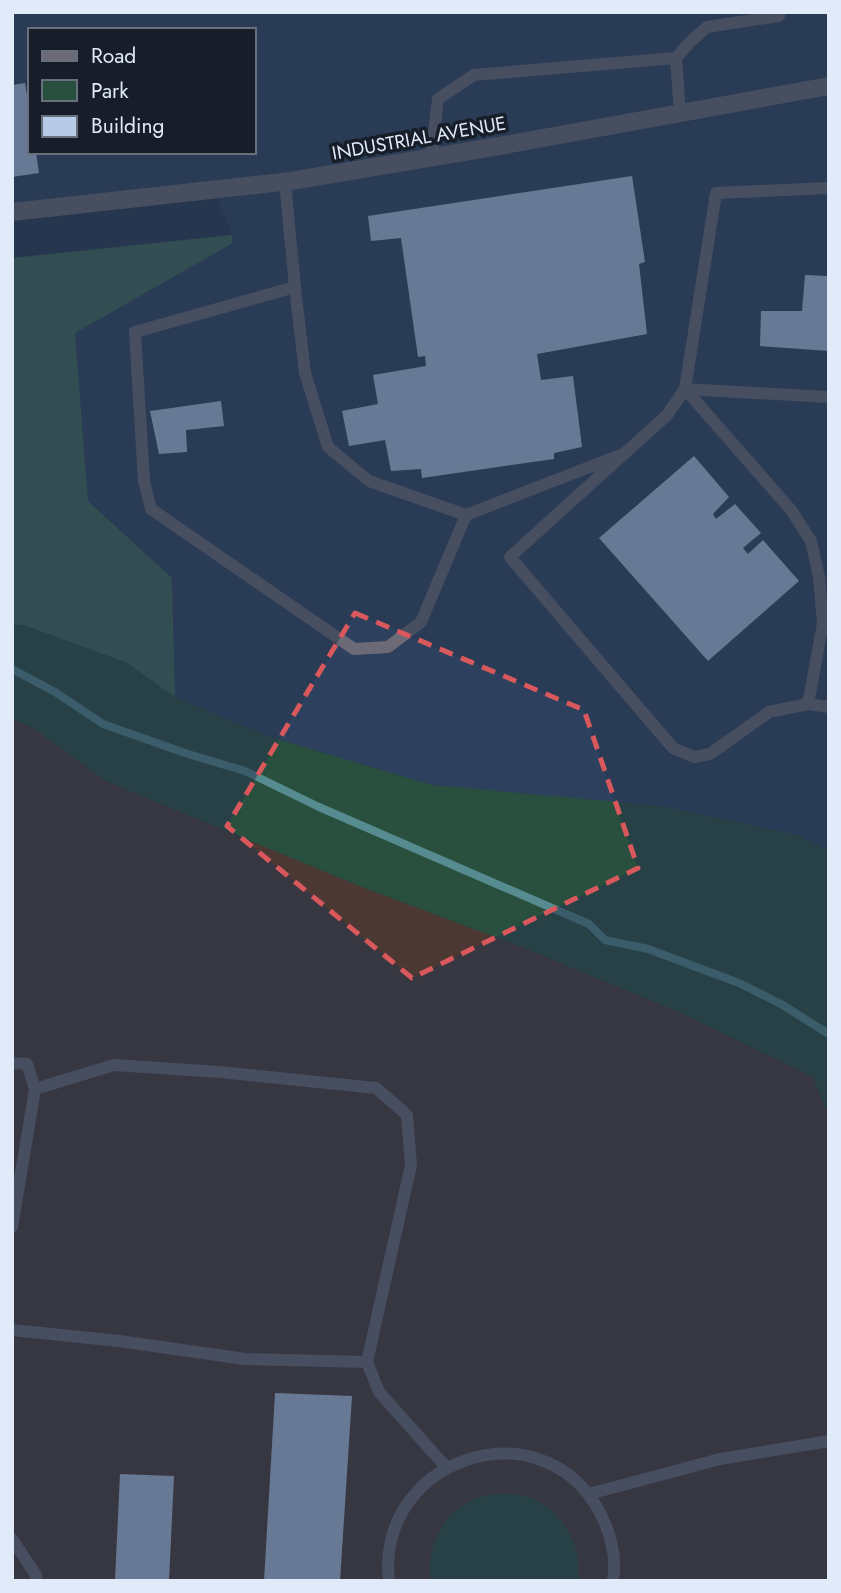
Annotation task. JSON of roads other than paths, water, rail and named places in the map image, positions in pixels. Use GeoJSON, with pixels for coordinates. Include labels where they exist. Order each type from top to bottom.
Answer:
{"type":"FeatureCollection","features":[{"type":"Feature","properties":{"kind":"street","name":"INDUSTRIAL AVENUE"},"geometry":{"type":"LineString","coordinates":[[12,212],[285,182],[829,86]]}},
{"type":"Feature","properties":{"kind":"lane"},"geometry":{"type":"LineString","coordinates":[[431,158],[439,99],[474,75],[676,58],[707,27],[779,16]]}},
{"type":"Feature","properties":{"kind":"lane"},"geometry":{"type":"LineString","coordinates":[[676,58],[680,113]]}},
{"type":"Feature","properties":{"kind":"lane"},"geometry":{"type":"LineString","coordinates":[[285,182],[305,373],[328,447],[369,481],[466,515],[623,454]]}},
{"type":"Feature","properties":{"kind":"lane"},"geometry":{"type":"LineString","coordinates":[[829,188],[716,193],[685,389],[667,415],[510,557],[673,748],[694,757],[710,754],[769,712],[808,704],[829,707]]}},
{"type":"Feature","properties":{"kind":"lane"},"geometry":{"type":"LineString","coordinates":[[295,287],[135,332],[144,481],[151,509],[354,649],[388,647],[421,622],[466,515]]}},
{"type":"Feature","properties":{"kind":"lane"},"geometry":{"type":"LineString","coordinates":[[685,389],[829,397]]}},
{"type":"Feature","properties":{"kind":"lane"},"geometry":{"type":"LineString","coordinates":[[685,389],[791,510],[811,541],[819,577],[823,623],[808,704]]}},
{"type":"Feature","properties":{"kind":"lane"},"geometry":{"type":"LineString","coordinates":[[12,1063],[27,1064],[35,1089],[12,1227]]}},
{"type":"Feature","properties":{"kind":"lane"},"geometry":{"type":"LineString","coordinates":[[35,1089],[114,1065],[220,1072],[376,1088],[407,1115],[411,1165],[367,1362],[379,1391],[446,1467]]}},
{"type":"Feature","properties":{"kind":"lane"},"geometry":{"type":"LineString","coordinates":[[12,1330],[118,1341],[245,1359],[367,1362]]}},
{"type":"Feature","properties":{"kind":"lane"},"geometry":{"type":"LineString","coordinates":[[589,1494],[720,1459],[829,1441]]}},
{"type":"Feature","properties":{"kind":"lane"},"geometry":{"type":"LineString","coordinates":[[389,1581],[387,1562],[395,1524],[416,1491],[446,1467],[483,1454],[522,1455],[559,1468],[589,1494],[608,1528],[616,1566],[613,1581]]}},
{"type":"Feature","properties":{"kind":"lane"},"geometry":{"type":"LineString","coordinates":[[12,1539],[36,1575],[36,1581]]}},
{"type":"Feature","properties":{"kind":"waterway"},"geometry":{"type":"LineString","coordinates":[[12,669],[55,692],[103,724],[245,771],[319,807],[589,924],[605,940],[648,949],[739,983],[781,1004],[827,1033]]}}]}
